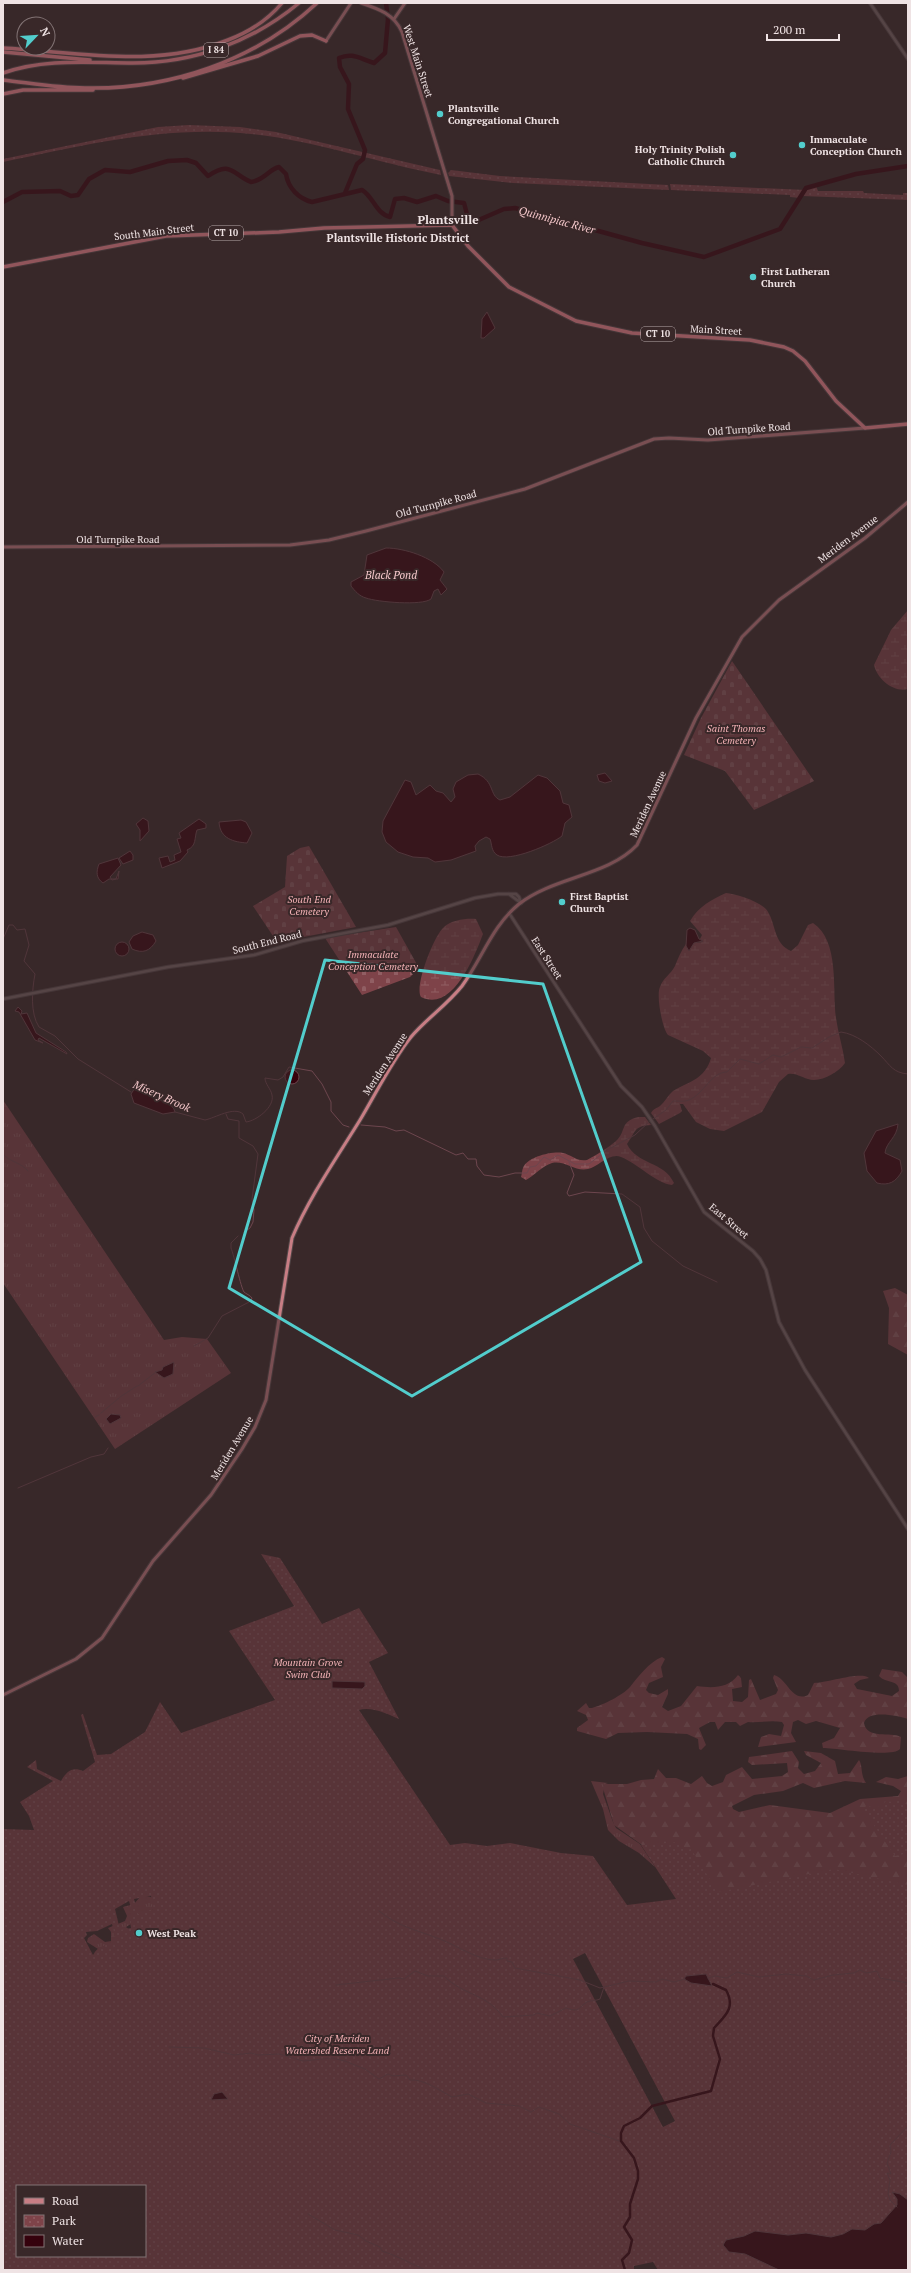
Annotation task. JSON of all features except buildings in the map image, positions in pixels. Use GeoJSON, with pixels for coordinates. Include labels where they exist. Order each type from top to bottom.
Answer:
{"type":"FeatureCollection","features":[{"type":"Feature","properties":{"kind":"highway"},"geometry":{"type":"LineString","coordinates":[[3,48],[131,58],[176,55],[210,47],[246,32],[265,21],[282,3]]}},
{"type":"Feature","properties":{"kind":"highway","name":"I 84"},"geometry":{"type":"LineString","coordinates":[[3,52],[123,62],[172,60],[219,49],[259,31],[299,3]]}},
{"type":"Feature","properties":{"kind":"highway","name":"I 84"},"geometry":{"type":"LineString","coordinates":[[3,80],[60,87],[113,88],[166,80],[216,65],[252,49],[289,27],[317,3]]}},
{"type":"Feature","properties":{"kind":"highway"},"geometry":{"type":"LineString","coordinates":[[166,80],[195,75],[258,56],[300,36],[312,35],[326,41]]}},
{"type":"Feature","properties":{"kind":"highway"},"geometry":{"type":"LineString","coordinates":[[3,73],[11,70],[58,62],[123,62]]}},
{"type":"Feature","properties":{"kind":"highway"},"geometry":{"type":"LineString","coordinates":[[3,94],[23,90],[88,91],[113,88]]}},
{"type":"Feature","properties":{"kind":"highway","name":"South Main Street"},"geometry":{"type":"LineString","coordinates":[[3,267],[130,242],[175,235],[279,232],[324,228],[452,225]]}},
{"type":"Feature","properties":{"kind":"highway","name":"Main Street"},"geometry":{"type":"LineString","coordinates":[[452,225],[468,246],[509,288],[576,321],[632,333],[750,340],[789,349],[805,361],[836,401],[864,428]]}},
{"type":"Feature","properties":{"kind":"highway"},"geometry":{"type":"LineString","coordinates":[[864,428],[908,424]]}},
{"type":"Feature","properties":{"kind":"main road"},"geometry":{"type":"LineString","coordinates":[[326,41],[351,3]]}},
{"type":"Feature","properties":{"kind":"main road","name":"West Main Street"},"geometry":{"type":"LineString","coordinates":[[361,3],[386,12],[394,19],[402,32],[453,199],[452,225]]}},
{"type":"Feature","properties":{"kind":"main road"},"geometry":{"type":"LineString","coordinates":[[394,19],[405,3]]}},
{"type":"Feature","properties":{"kind":"main road","name":"Old Turnpike Road"},"geometry":{"type":"LineString","coordinates":[[3,547],[290,545],[329,540],[525,489],[654,439],[669,438],[708,440],[864,428]]}},
{"type":"Feature","properties":{"kind":"main road","name":"Meriden Avenue"},"geometry":{"type":"LineString","coordinates":[[3,1695],[76,1659],[102,1638],[154,1560],[211,1495],[242,1449],[255,1427],[266,1400],[292,1238],[301,1218],[410,1038],[463,985],[494,932],[509,913],[521,903],[540,892],[608,864],[631,852],[637,845],[696,718],[742,637],[779,600],[864,538],[908,503]]}},
{"type":"Feature","properties":{"kind":"street"},"geometry":{"type":"LineString","coordinates":[[870,3],[908,59]]}},
{"type":"Feature","properties":{"kind":"street","name":"South End Road"},"geometry":{"type":"LineString","coordinates":[[3,999],[168,967],[254,955],[302,941],[388,925],[476,898],[498,894],[509,894],[521,903]]}},
{"type":"Feature","properties":{"kind":"street","name":"East Street"},"geometry":{"type":"LineString","coordinates":[[509,913],[621,1086],[642,1107],[655,1126],[704,1212],[753,1250],[760,1259],[766,1270],[779,1322],[805,1370],[908,1528]]}},
{"type":"Feature","properties":{"kind":"highlighted area"},"geometry":{"type":"Polygon","coordinates":[[[325,960],[543,984],[641,1262],[412,1396],[229,1288],[325,960]]]}},
{"type":"Feature","properties":{"kind":"green space"},"geometry":{"type":"Polygon","coordinates":[[[189,125],[240,127],[276,132],[440,170],[441,175],[275,137],[219,132],[157,134],[126,138],[3,162],[3,159],[158,127],[189,125]]]}},
{"type":"Feature","properties":{"kind":"green space"},"geometry":{"type":"Polygon","coordinates":[[[451,170],[500,176],[668,185],[669,190],[513,183],[449,176],[448,173],[451,170]]]}},
{"type":"Feature","properties":{"kind":"green space"},"geometry":{"type":"Polygon","coordinates":[[[670,184],[806,190],[806,188],[816,186],[818,191],[863,191],[864,193],[903,195],[903,193],[908,193],[908,200],[802,196],[800,198],[790,197],[790,195],[671,190],[670,184]]]}},
{"type":"Feature","properties":{"kind":"green space"},"geometry":{"type":"Polygon","coordinates":[[[908,610],[908,689],[903,690],[892,687],[882,680],[874,665],[891,630],[908,610]]]}},
{"type":"Feature","properties":{"kind":"green space","name":"Saint Thomas Cemetery"},"geometry":{"type":"Polygon","coordinates":[[[732,661],[814,781],[754,810],[725,771],[684,755],[701,718],[732,661]]]}},
{"type":"Feature","properties":{"kind":"green space","name":"South End Cemetery"},"geometry":{"type":"Polygon","coordinates":[[[309,846],[356,927],[277,942],[253,906],[285,887],[287,856],[300,848],[309,846]]]}},
{"type":"Feature","properties":{"kind":"green space"},"geometry":{"type":"Polygon","coordinates":[[[726,893],[749,899],[765,908],[771,917],[776,934],[781,944],[791,951],[798,945],[808,925],[813,923],[822,931],[831,954],[836,1018],[845,1063],[833,1074],[818,1080],[788,1074],[779,1082],[762,1112],[724,1131],[710,1129],[696,1122],[683,1104],[680,1104],[682,1111],[680,1113],[659,1124],[651,1113],[662,1104],[673,1091],[701,1075],[705,1071],[711,1058],[703,1051],[668,1035],[660,1011],[660,987],[675,966],[686,944],[689,951],[694,943],[703,942],[700,939],[702,935],[690,921],[697,911],[715,898],[726,893]]]}},
{"type":"Feature","properties":{"kind":"green space"},"geometry":{"type":"Polygon","coordinates":[[[476,919],[483,934],[461,979],[453,990],[443,997],[433,1000],[421,997],[420,983],[426,961],[440,932],[444,927],[455,921],[476,919]]]}},
{"type":"Feature","properties":{"kind":"green space","name":"Immaculate Conception Cemetery"},"geometry":{"type":"Polygon","coordinates":[[[396,927],[419,968],[410,977],[362,995],[325,938],[396,927]]]}},
{"type":"Feature","properties":{"kind":"green space"},"geometry":{"type":"Polygon","coordinates":[[[3,1100],[164,1340],[182,1337],[207,1339],[231,1373],[115,1449],[3,1283],[3,1100]]]}},
{"type":"Feature","properties":{"kind":"green space"},"geometry":{"type":"Polygon","coordinates":[[[638,1117],[645,1117],[651,1125],[638,1128],[627,1144],[631,1151],[637,1156],[670,1176],[674,1183],[672,1185],[660,1181],[634,1164],[617,1156],[608,1158],[596,1166],[588,1169],[579,1169],[561,1163],[552,1163],[545,1166],[526,1180],[521,1177],[525,1164],[535,1158],[547,1154],[563,1153],[577,1159],[587,1160],[606,1149],[616,1141],[628,1121],[638,1117]]]}},
{"type":"Feature","properties":{"kind":"green space"},"geometry":{"type":"Polygon","coordinates":[[[895,1288],[908,1295],[908,1355],[888,1344],[889,1308],[883,1291],[895,1288]]]}},
{"type":"Feature","properties":{"kind":"green space","name":"City of Meriden Watershed Reserve Land"},"geometry":{"type":"Polygon","coordinates":[[[261,1554],[280,1558],[322,1624],[359,1608],[388,1653],[369,1662],[399,1719],[374,1710],[359,1710],[450,1845],[465,1843],[487,1846],[510,1843],[561,1853],[593,1856],[627,1905],[676,1899],[641,1845],[679,1842],[687,1850],[691,1849],[718,1892],[834,1869],[908,1885],[908,2270],[658,2270],[653,2262],[634,2266],[634,2270],[3,2270],[3,1829],[34,1830],[29,1816],[20,1802],[53,1781],[27,1767],[36,1760],[37,1769],[61,1781],[70,1771],[76,1769],[83,1771],[95,1762],[81,1715],[83,1714],[97,1755],[111,1754],[145,1732],[160,1702],[181,1733],[275,1700],[229,1631],[294,1606],[261,1554]],[[151,1896],[134,1899],[138,1914],[153,1909],[151,1896]],[[129,1901],[115,1909],[120,1930],[131,1928],[129,1916],[133,1915],[129,1901]],[[112,1924],[97,1931],[86,1932],[87,1935],[84,1938],[93,1955],[100,1947],[117,1944],[112,1924]],[[585,1953],[573,1959],[663,2127],[675,2121],[585,1953]]]}},
{"type":"Feature","properties":{"kind":"green space"},"geometry":{"type":"Polygon","coordinates":[[[662,1657],[665,1659],[661,1667],[663,1677],[649,1683],[646,1690],[649,1693],[658,1695],[668,1689],[668,1694],[662,1707],[668,1711],[681,1706],[697,1686],[713,1687],[724,1685],[734,1680],[738,1675],[741,1678],[742,1687],[732,1689],[733,1701],[742,1702],[748,1697],[749,1680],[751,1679],[760,1700],[776,1694],[778,1690],[773,1678],[774,1675],[779,1677],[794,1693],[802,1697],[808,1695],[814,1683],[859,1676],[869,1678],[860,1680],[854,1684],[857,1689],[892,1696],[899,1691],[897,1685],[879,1676],[882,1669],[902,1672],[908,1678],[908,1719],[891,1715],[877,1715],[871,1716],[864,1723],[870,1732],[901,1737],[900,1749],[895,1752],[876,1753],[823,1748],[822,1743],[834,1738],[840,1728],[816,1721],[806,1724],[798,1720],[793,1722],[791,1733],[796,1742],[759,1747],[761,1737],[769,1734],[781,1736],[784,1725],[782,1722],[748,1722],[740,1726],[736,1722],[725,1722],[718,1730],[715,1722],[710,1722],[699,1728],[706,1745],[701,1750],[699,1749],[698,1739],[687,1734],[647,1732],[618,1733],[606,1739],[577,1731],[577,1728],[588,1720],[586,1715],[577,1711],[586,1703],[589,1708],[592,1708],[618,1696],[630,1687],[648,1666],[662,1657]]]}},
{"type":"Feature","properties":{"kind":"green space"},"geometry":{"type":"Polygon","coordinates":[[[792,1751],[799,1762],[798,1768],[804,1774],[815,1771],[821,1763],[806,1755],[804,1751],[821,1753],[835,1761],[838,1774],[850,1773],[859,1760],[866,1783],[845,1781],[814,1788],[803,1783],[783,1791],[754,1795],[732,1806],[733,1809],[739,1812],[770,1805],[830,1813],[860,1799],[898,1796],[901,1791],[893,1786],[876,1782],[886,1777],[898,1779],[908,1776],[908,2090],[642,1845],[614,1825],[603,1788],[605,1784],[627,1784],[641,1780],[654,1779],[658,1769],[666,1778],[676,1778],[691,1784],[702,1776],[707,1783],[712,1786],[723,1782],[726,1775],[742,1767],[752,1779],[782,1776],[788,1772],[787,1763],[752,1765],[748,1762],[749,1757],[792,1751]]]}},
{"type":"Feature","properties":{"kind":"green space"},"geometry":{"type":"Polygon","coordinates":[[[591,1781],[608,1783],[605,1784],[603,1794],[616,1828],[640,1844],[655,1867],[639,1853],[619,1841],[608,1830],[603,1809],[591,1781]]]}},
{"type":"Feature","properties":{"kind":"green space"},"geometry":{"type":"Polygon","coordinates":[[[899,1801],[908,1805],[908,1853],[895,1856],[862,1808],[867,1806],[877,1808],[885,1802],[899,1801]]]}},
{"type":"Feature","properties":{"kind":"green space"},"geometry":{"type":"Polygon","coordinates":[[[145,1896],[156,1898],[156,1906],[148,1914],[126,1927],[141,1939],[98,1949],[87,1942],[88,1938],[94,1934],[105,1942],[111,1941],[111,1932],[108,1928],[125,1921],[127,1916],[123,1907],[134,1904],[140,1897],[145,1896]]]}},
{"type":"Feature","properties":{"kind":"water"},"geometry":{"type":"Polygon","coordinates":[[[487,312],[495,328],[484,338],[481,338],[482,319],[487,312]]]}},
{"type":"Feature","properties":{"kind":"water","name":"Black Pond"},"geometry":{"type":"Polygon","coordinates":[[[386,548],[393,548],[418,554],[433,562],[444,572],[440,580],[447,589],[441,595],[438,589],[434,591],[431,599],[426,601],[409,603],[380,601],[359,595],[351,586],[351,582],[364,575],[367,555],[386,548]]]}},
{"type":"Feature","properties":{"kind":"water"},"geometry":{"type":"Polygon","coordinates":[[[605,773],[612,781],[605,783],[599,781],[597,775],[605,773]]]}},
{"type":"Feature","properties":{"kind":"water"},"geometry":{"type":"Polygon","coordinates":[[[478,774],[490,784],[494,795],[500,800],[510,797],[538,775],[547,778],[560,791],[563,803],[569,805],[572,817],[565,823],[562,836],[540,848],[511,857],[497,855],[493,849],[490,839],[486,837],[479,841],[475,846],[476,851],[451,860],[435,862],[428,858],[413,857],[398,852],[386,842],[382,832],[383,821],[405,780],[411,782],[416,795],[430,785],[436,791],[443,793],[451,802],[455,797],[453,789],[456,782],[468,775],[478,774]]]}},
{"type":"Feature","properties":{"kind":"water"},"geometry":{"type":"Polygon","coordinates":[[[143,818],[148,821],[149,831],[140,841],[140,830],[136,824],[143,818]]]}},
{"type":"Feature","properties":{"kind":"water"},"geometry":{"type":"Polygon","coordinates":[[[199,819],[206,824],[206,828],[197,830],[195,842],[187,850],[188,852],[180,861],[162,868],[159,858],[168,856],[170,862],[175,860],[174,855],[181,852],[177,839],[181,838],[179,833],[199,819]]]}},
{"type":"Feature","properties":{"kind":"water"},"geometry":{"type":"Polygon","coordinates":[[[241,820],[246,822],[252,833],[247,843],[237,842],[228,838],[220,828],[219,822],[241,820]]]}},
{"type":"Feature","properties":{"kind":"water"},"geometry":{"type":"Polygon","coordinates":[[[130,851],[133,855],[133,860],[123,864],[119,858],[130,851]]]}},
{"type":"Feature","properties":{"kind":"water"},"geometry":{"type":"Polygon","coordinates":[[[118,858],[121,865],[110,877],[111,879],[103,883],[99,879],[97,872],[99,864],[118,858]]]}},
{"type":"Feature","properties":{"kind":"water"},"geometry":{"type":"Polygon","coordinates":[[[690,928],[695,930],[699,939],[703,941],[694,943],[689,951],[686,946],[687,930],[690,928]]]}},
{"type":"Feature","properties":{"kind":"water"},"geometry":{"type":"Polygon","coordinates":[[[142,932],[153,935],[156,941],[146,951],[136,951],[132,949],[129,942],[133,936],[142,932]]]}},
{"type":"Feature","properties":{"kind":"water"},"geometry":{"type":"Polygon","coordinates":[[[119,942],[125,942],[129,946],[129,952],[125,956],[119,956],[115,952],[115,946],[119,942]]]}},
{"type":"Feature","properties":{"kind":"water"},"geometry":{"type":"Polygon","coordinates":[[[18,1007],[22,1011],[21,1014],[27,1013],[36,1033],[67,1054],[39,1038],[38,1040],[43,1043],[35,1040],[19,1012],[15,1011],[18,1007]]]}},
{"type":"Feature","properties":{"kind":"water"},"geometry":{"type":"Polygon","coordinates":[[[292,1070],[297,1072],[299,1077],[297,1082],[292,1084],[287,1082],[285,1077],[287,1072],[292,1070]]]}},
{"type":"Feature","properties":{"kind":"water"},"geometry":{"type":"Polygon","coordinates":[[[137,1085],[144,1088],[155,1098],[172,1106],[175,1112],[163,1114],[134,1103],[131,1094],[137,1085]]]}},
{"type":"Feature","properties":{"kind":"water"},"geometry":{"type":"Polygon","coordinates":[[[898,1124],[896,1133],[887,1146],[885,1153],[900,1160],[902,1171],[892,1182],[885,1184],[877,1183],[867,1171],[864,1153],[876,1131],[898,1124]]]}},
{"type":"Feature","properties":{"kind":"water"},"geometry":{"type":"Polygon","coordinates":[[[174,1362],[173,1374],[164,1378],[155,1372],[162,1370],[163,1367],[174,1362]]]}},
{"type":"Feature","properties":{"kind":"water"},"geometry":{"type":"Polygon","coordinates":[[[111,1414],[120,1415],[121,1418],[110,1424],[106,1419],[111,1414]]]}},
{"type":"Feature","properties":{"kind":"water"},"geometry":{"type":"Polygon","coordinates":[[[332,1681],[365,1682],[365,1686],[362,1689],[332,1688],[332,1681]]]}},
{"type":"Feature","properties":{"kind":"water"},"geometry":{"type":"Polygon","coordinates":[[[706,1974],[712,1986],[691,1983],[684,1979],[686,1976],[706,1974]]]}},
{"type":"Feature","properties":{"kind":"water"},"geometry":{"type":"Polygon","coordinates":[[[222,2092],[228,2099],[211,2100],[214,2094],[222,2092]]]}},
{"type":"Feature","properties":{"kind":"water"},"geometry":{"type":"Polygon","coordinates":[[[892,2192],[900,2194],[908,2200],[908,2270],[779,2270],[745,2254],[729,2252],[723,2245],[726,2240],[744,2236],[755,2231],[788,2235],[806,2233],[831,2237],[843,2234],[852,2229],[865,2230],[874,2224],[881,2223],[897,2205],[897,2199],[892,2192]]]}},
{"type":"Feature","properties":{"kind":"waterway"},"geometry":{"type":"LineString","coordinates":[[345,193],[357,164],[363,159],[365,150],[348,109],[349,84],[340,67],[339,58],[344,56],[353,56],[374,63],[385,53],[388,19],[386,3]]}},
{"type":"Feature","properties":{"kind":"waterway","name":"Quinnipiac River"},"geometry":{"type":"LineString","coordinates":[[3,202],[22,192],[60,191],[71,196],[78,195],[89,179],[105,170],[130,172],[168,161],[187,160],[196,163],[208,176],[222,169],[231,170],[251,182],[260,179],[272,170],[279,167],[286,174],[289,184],[295,192],[307,201],[312,202],[362,190],[369,196],[381,212],[390,217],[395,199],[404,198],[417,202],[436,196],[448,201],[464,203],[468,218],[474,222],[504,209],[515,208],[642,243],[704,257],[780,229],[806,188],[856,174],[908,166]]}},
{"type":"Feature","properties":{"kind":"waterway","name":"Misery Brook"},"geometry":{"type":"LineString","coordinates":[[3,939],[9,925],[13,925],[17,930],[25,929],[29,945],[24,961],[35,974],[33,987],[33,1008],[39,1027],[55,1036],[78,1059],[131,1092]]}},
{"type":"Feature","properties":{"kind":"waterway","name":"Misery Brook"},"geometry":{"type":"LineString","coordinates":[[653,1119],[666,1110],[673,1101],[685,1101],[694,1097],[712,1079],[721,1073],[727,1072],[740,1059],[759,1064],[773,1055],[781,1057],[801,1047],[812,1048],[829,1037],[841,1032],[852,1035],[863,1041],[877,1052],[895,1070],[908,1074]]}},
{"type":"Feature","properties":{"kind":"waterway","name":"Misery Brook"},"geometry":{"type":"LineString","coordinates":[[175,1112],[205,1120],[224,1113],[235,1111],[243,1114],[246,1122],[250,1121],[264,1113],[271,1104],[272,1095],[265,1078],[278,1080],[283,1077],[289,1067],[312,1071],[322,1084],[331,1102],[331,1111],[343,1125],[349,1127]]}},
{"type":"Feature","properties":{"kind":"waterway"},"geometry":{"type":"LineString","coordinates":[[226,1114],[228,1119],[239,1121],[239,1138],[253,1146],[258,1154],[252,1199],[254,1210],[253,1222],[250,1228],[244,1232]]}},
{"type":"Feature","properties":{"kind":"waterway","name":"Misery Brook"},"geometry":{"type":"LineString","coordinates":[[361,1125],[385,1127],[396,1131],[404,1130],[456,1155],[463,1153],[468,1159],[476,1159],[477,1166],[484,1175],[499,1177],[515,1173],[527,1173],[530,1167],[536,1166],[544,1157],[550,1160],[558,1155],[575,1164],[589,1164],[607,1150],[635,1135],[650,1121]]}},
{"type":"Feature","properties":{"kind":"waterway"},"geometry":{"type":"LineString","coordinates":[[3,1154],[8,1159],[22,1166],[28,1171]]}},
{"type":"Feature","properties":{"kind":"waterway"},"geometry":{"type":"LineString","coordinates":[[569,1162],[574,1175],[567,1193],[569,1196],[585,1192],[622,1194],[640,1207],[644,1228],[652,1241],[683,1266],[717,1282]]}},
{"type":"Feature","properties":{"kind":"waterway"},"geometry":{"type":"LineString","coordinates":[[194,1346],[208,1338],[222,1316],[251,1301],[252,1298],[244,1292],[231,1248],[231,1243],[238,1236]]}},
{"type":"Feature","properties":{"kind":"waterway"},"geometry":{"type":"LineString","coordinates":[[138,1386],[156,1372]]}},
{"type":"Feature","properties":{"kind":"waterway"},"geometry":{"type":"LineString","coordinates":[[120,1397],[137,1386]]}},
{"type":"Feature","properties":{"kind":"waterway"},"geometry":{"type":"LineString","coordinates":[[101,1413],[119,1398]]}},
{"type":"Feature","properties":{"kind":"waterway"},"geometry":{"type":"LineString","coordinates":[[95,1417],[99,1415]]}},
{"type":"Feature","properties":{"kind":"waterway"},"geometry":{"type":"LineString","coordinates":[[18,1488],[91,1457],[104,1454],[108,1448]]}},
{"type":"Feature","properties":{"kind":"waterway"},"geometry":{"type":"LineString","coordinates":[[379,1911],[393,1921],[480,1957],[495,1960],[507,1958],[507,1961],[512,1962],[515,1968],[580,1980],[600,1988],[629,1981],[656,1982],[662,1979],[674,1982],[685,1979]]}},
{"type":"Feature","properties":{"kind":"waterway"},"geometry":{"type":"LineString","coordinates":[[708,1978],[715,1976],[727,1978],[737,1972],[759,1977],[786,1974],[806,1976],[814,1980],[833,1975],[854,1973],[860,1970],[866,1973],[877,1971],[880,1978],[908,1983]]}},
{"type":"Feature","properties":{"kind":"waterway"},"geometry":{"type":"LineString","coordinates":[[336,1985],[398,1978],[404,1979],[415,1971],[428,1976],[444,1976],[452,1983],[489,2003],[503,2017],[534,2015],[537,2013],[550,2016],[566,2008],[577,2010],[587,2002],[600,1999],[604,1987]]}},
{"type":"Feature","properties":{"kind":"waterway"},"geometry":{"type":"LineString","coordinates":[[625,2270],[622,2260],[629,2253],[632,2240],[624,2227],[630,2217],[630,2204],[638,2179],[638,2171],[634,2158],[621,2141],[621,2133],[624,2126],[640,2118],[652,2106],[711,2091],[720,2059],[713,2036],[714,2028],[728,2011],[730,2002],[726,1990],[713,1984]]}},
{"type":"Feature","properties":{"kind":"waterway"},"geometry":{"type":"LineString","coordinates":[[169,2047],[204,2048],[234,2055],[251,2053],[258,2055],[279,2054],[303,2061],[332,2058],[345,2061],[365,2069],[379,2079],[388,2074],[393,2076],[406,2075],[410,2080],[426,2083],[452,2097],[468,2094],[486,2103],[519,2106],[531,2112],[539,2107],[559,2114],[570,2124],[622,2142]]}},
{"type":"Feature","properties":{"kind":"waterway"},"geometry":{"type":"LineString","coordinates":[[897,2207],[890,2200],[888,2194],[890,2180],[887,2173],[891,2174],[887,2163],[891,2152],[890,2145],[908,2126]]}},
{"type":"Feature","properties":{"kind":"waterway"},"geometry":{"type":"LineString","coordinates":[[308,2214],[335,2230],[358,2235],[366,2241],[380,2247],[382,2251],[426,2270]]}},
{"type":"Feature","properties":{"kind":"place","name":"Plantsville Congregational Church"},"geometry":{"type":"Point","coordinates":[440,114]}},
{"type":"Feature","properties":{"kind":"place","name":"Immaculate Conception Church"},"geometry":{"type":"Point","coordinates":[802,145]}},
{"type":"Feature","properties":{"kind":"place","name":"Holy Trinity Polish Catholic Church"},"geometry":{"type":"Point","coordinates":[733,155]}},
{"type":"Feature","properties":{"kind":"place","name":"First Lutheran Church"},"geometry":{"type":"Point","coordinates":[753,277]}},
{"type":"Feature","properties":{"kind":"place","name":"First Baptist Church"},"geometry":{"type":"Point","coordinates":[562,902]}},
{"type":"Feature","properties":{"kind":"place","name":"West Peak"},"geometry":{"type":"Point","coordinates":[139,1933]}},
{"type":"Feature","properties":{"kind":"district","name":"Plantsville"},"geometry":{"type":"Point","coordinates":[448,219]}},
{"type":"Feature","properties":{"kind":"district","name":"Plantsville Historic District"},"geometry":{"type":"Point","coordinates":[398,238]}},
{"type":"Feature","properties":{"kind":"park label","name":"Mountain Grove Swim Club"},"geometry":{"type":"Point","coordinates":[308,1668]}}]}
